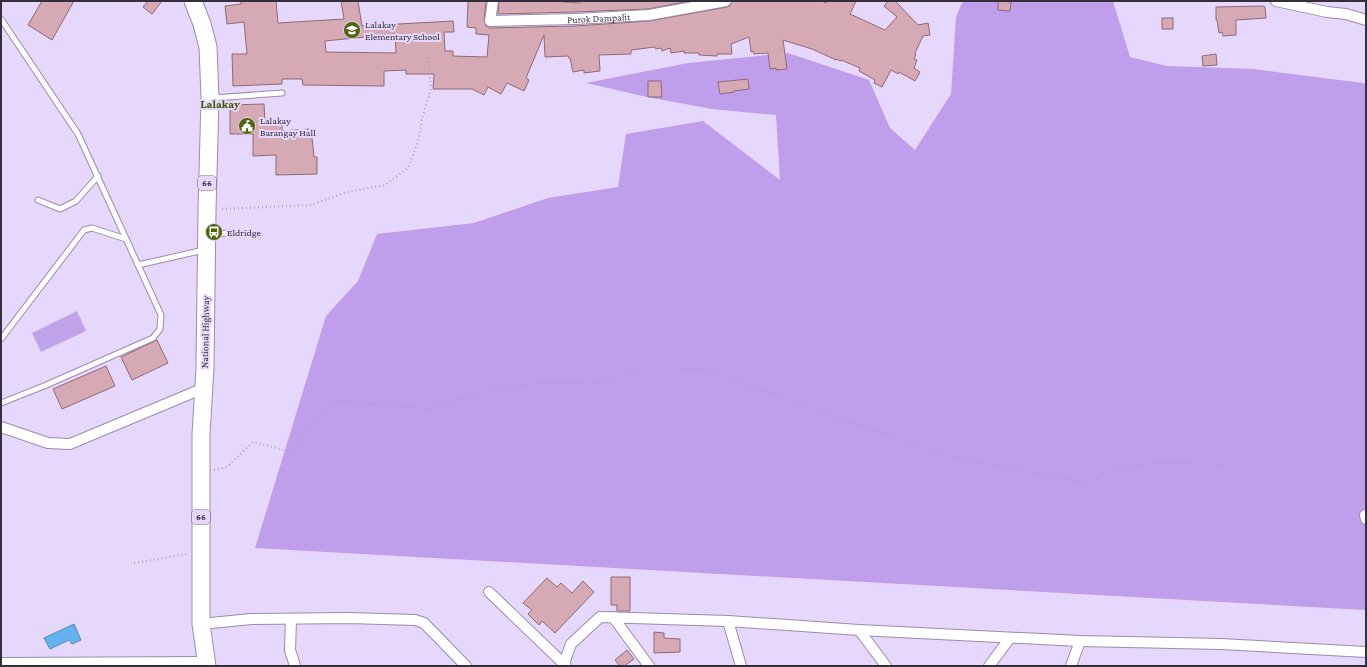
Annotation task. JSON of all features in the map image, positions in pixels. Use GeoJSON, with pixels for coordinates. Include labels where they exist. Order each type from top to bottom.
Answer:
{"type":"FeatureCollection","features":[{"type":"Feature","properties":{"kind":"main road","name":"National Highway"},"geometry":{"type":"LineString","coordinates":[[193,1],[202,24],[208,47],[210,98],[206,210],[204,388],[201,434],[202,473],[200,552],[201,624],[206,664]]}},
{"type":"Feature","properties":{"kind":"street","name":"Purok Dampalit"},"geometry":{"type":"LineString","coordinates":[[493,1],[490,21],[575,19],[649,15],[726,1]]}},
{"type":"Feature","properties":{"kind":"street"},"geometry":{"type":"LineString","coordinates":[[1276,1],[1327,12],[1346,14],[1366,20]]}},
{"type":"Feature","properties":{"kind":"street"},"geometry":{"type":"LineString","coordinates":[[1,427],[48,443],[70,444],[204,388]]}},
{"type":"Feature","properties":{"kind":"street"},"geometry":{"type":"LineString","coordinates":[[489,592],[564,665],[571,644],[600,617],[728,621],[1010,638],[1221,644],[1366,652]]}},
{"type":"Feature","properties":{"kind":"street"},"geometry":{"type":"LineString","coordinates":[[613,617],[649,666]]}},
{"type":"Feature","properties":{"kind":"street"},"geometry":{"type":"LineString","coordinates":[[201,624],[251,619],[415,620],[424,623],[466,666]]}},
{"type":"Feature","properties":{"kind":"street"},"geometry":{"type":"LineString","coordinates":[[291,619],[290,650],[295,666]]}},
{"type":"Feature","properties":{"kind":"street"},"geometry":{"type":"LineString","coordinates":[[728,621],[741,666]]}},
{"type":"Feature","properties":{"kind":"street"},"geometry":{"type":"LineString","coordinates":[[860,630],[886,666]]}},
{"type":"Feature","properties":{"kind":"street"},"geometry":{"type":"LineString","coordinates":[[989,666],[1010,638]]}},
{"type":"Feature","properties":{"kind":"street"},"geometry":{"type":"LineString","coordinates":[[1071,666],[1080,641]]}},
{"type":"Feature","properties":{"kind":"street"},"geometry":{"type":"LineString","coordinates":[[1,663],[206,664]]}},
{"type":"Feature","properties":{"kind":"lane"},"geometry":{"type":"LineString","coordinates":[[1,19],[78,134],[161,315],[160,329],[152,338],[44,386],[1,403]]}},
{"type":"Feature","properties":{"kind":"lane"},"geometry":{"type":"LineString","coordinates":[[210,98],[282,93]]}},
{"type":"Feature","properties":{"kind":"lane"},"geometry":{"type":"LineString","coordinates":[[38,200],[60,209],[76,201],[98,176]]}},
{"type":"Feature","properties":{"kind":"lane"},"geometry":{"type":"LineString","coordinates":[[1,339],[84,230],[92,228],[126,239]]}},
{"type":"Feature","properties":{"kind":"lane"},"geometry":{"type":"LineString","coordinates":[[138,265],[231,233]]}},
{"type":"Feature","properties":{"kind":"path"},"geometry":{"type":"LineString","coordinates":[[206,210],[311,205],[347,192],[386,185],[408,168],[418,142],[422,119],[431,89],[428,52]]}},
{"type":"Feature","properties":{"kind":"path"},"geometry":{"type":"LineString","coordinates":[[202,473],[227,466],[252,442],[292,452],[314,419],[334,400],[429,409],[498,388],[554,382],[592,384],[645,368],[704,369],[943,455],[1087,483],[1111,470],[1158,462],[1228,466]]}},
{"type":"Feature","properties":{"kind":"path"},"geometry":{"type":"LineString","coordinates":[[134,563],[200,552]]}},
{"type":"Feature","properties":{"kind":"shaded area"},"geometry":{"type":"Polygon","coordinates":[[[963,1],[1113,1],[1130,57],[1167,66],[1253,69],[1366,84],[1366,610],[255,548],[326,316],[358,281],[377,234],[474,223],[548,198],[618,187],[626,134],[703,121],[780,180],[776,115],[712,109],[647,97],[586,83],[688,63],[788,53],[869,80],[890,128],[915,150],[951,94],[956,17],[963,1]]]}},
{"type":"Feature","properties":{"kind":"shaded area"},"geometry":{"type":"Polygon","coordinates":[[[77,311],[86,331],[41,352],[32,333],[77,311]]]}},
{"type":"Feature","properties":{"kind":"water"},"geometry":{"type":"Polygon","coordinates":[[[74,624],[81,640],[72,644],[69,640],[50,649],[44,638],[74,624]]]}},
{"type":"Feature","properties":{"kind":"building"},"geometry":{"type":"Polygon","coordinates":[[[42,1],[74,1],[52,40],[28,25],[42,1]]]}},
{"type":"Feature","properties":{"kind":"building"},"geometry":{"type":"Polygon","coordinates":[[[148,1],[162,1],[152,14],[143,7],[148,1]]]}},
{"type":"Feature","properties":{"kind":"building"},"geometry":{"type":"Polygon","coordinates":[[[241,1],[276,1],[278,23],[344,19],[341,1],[358,1],[362,26],[453,21],[454,32],[444,32],[445,51],[453,51],[453,56],[487,57],[489,35],[476,34],[476,28],[467,27],[468,1],[486,1],[484,20],[486,26],[490,28],[575,26],[649,21],[727,7],[730,6],[732,1],[822,1],[826,3],[827,1],[856,1],[850,14],[885,30],[897,17],[884,6],[888,1],[895,1],[918,25],[928,23],[930,35],[923,36],[915,53],[914,59],[917,60],[914,68],[920,72],[915,81],[899,72],[898,74],[891,70],[882,87],[874,83],[875,80],[859,71],[860,68],[841,60],[836,60],[812,49],[783,40],[787,69],[770,69],[768,53],[754,54],[753,51],[751,52],[749,37],[731,44],[732,54],[717,54],[717,56],[699,55],[699,53],[684,53],[684,51],[671,53],[670,48],[662,51],[661,48],[656,49],[655,47],[631,50],[631,54],[599,55],[600,71],[584,73],[584,70],[573,72],[570,58],[568,56],[545,57],[544,35],[526,78],[529,80],[524,91],[507,83],[501,94],[488,87],[484,95],[472,89],[433,89],[434,74],[406,74],[406,70],[384,71],[384,86],[303,85],[302,79],[282,79],[282,84],[233,86],[232,54],[247,54],[244,22],[227,24],[225,6],[241,4],[241,1]],[[395,34],[325,41],[326,52],[396,53],[395,34]]]}},
{"type":"Feature","properties":{"kind":"building"},"geometry":{"type":"Polygon","coordinates":[[[499,1],[553,1],[580,3],[581,1],[690,1],[648,9],[498,14],[499,1]]]}},
{"type":"Feature","properties":{"kind":"building"},"geometry":{"type":"Polygon","coordinates":[[[998,1],[1011,2],[1010,11],[998,10],[998,1]]]}},
{"type":"Feature","properties":{"kind":"building"},"geometry":{"type":"Polygon","coordinates":[[[1216,7],[1265,7],[1266,18],[1236,20],[1236,35],[1223,36],[1222,32],[1219,33],[1216,20],[1216,7]]]}},
{"type":"Feature","properties":{"kind":"building"},"geometry":{"type":"Polygon","coordinates":[[[1162,18],[1173,18],[1173,29],[1162,29],[1162,18]]]}},
{"type":"Feature","properties":{"kind":"building"},"geometry":{"type":"Polygon","coordinates":[[[1216,54],[1217,65],[1203,66],[1202,56],[1216,54]]]}},
{"type":"Feature","properties":{"kind":"building"},"geometry":{"type":"Polygon","coordinates":[[[748,79],[749,89],[720,94],[718,82],[748,79]]]}},
{"type":"Feature","properties":{"kind":"building"},"geometry":{"type":"Polygon","coordinates":[[[648,81],[661,81],[662,97],[648,97],[648,81]]]}},
{"type":"Feature","properties":{"kind":"building"},"geometry":{"type":"Polygon","coordinates":[[[264,104],[265,123],[282,122],[282,131],[311,129],[314,157],[317,157],[317,174],[276,175],[276,155],[253,156],[253,134],[230,134],[230,105],[264,104]]]}},
{"type":"Feature","properties":{"kind":"building"},"geometry":{"type":"Polygon","coordinates":[[[157,340],[168,363],[132,380],[121,357],[157,340]]]}},
{"type":"Feature","properties":{"kind":"building"},"geometry":{"type":"Polygon","coordinates":[[[106,366],[115,386],[62,409],[53,389],[106,366]]]}},
{"type":"Feature","properties":{"kind":"building"},"geometry":{"type":"Polygon","coordinates":[[[611,577],[630,577],[630,611],[617,611],[617,605],[611,605],[611,577]]]}},
{"type":"Feature","properties":{"kind":"building"},"geometry":{"type":"Polygon","coordinates":[[[547,578],[557,587],[561,583],[572,593],[583,581],[594,592],[555,633],[542,621],[539,625],[528,614],[532,610],[523,603],[547,578]]]}},
{"type":"Feature","properties":{"kind":"building"},"geometry":{"type":"Polygon","coordinates":[[[654,632],[664,633],[664,638],[680,639],[680,652],[654,653],[654,632]]]}},
{"type":"Feature","properties":{"kind":"building"},"geometry":{"type":"Polygon","coordinates":[[[627,650],[634,659],[624,666],[620,666],[615,660],[627,650]]]}},
{"type":"Feature","properties":{"kind":"place","name":"Lalakay Elementary School"},"geometry":{"type":"Point","coordinates":[352,30]}},
{"type":"Feature","properties":{"kind":"place","name":"Lalakay Barangay Hall"},"geometry":{"type":"Point","coordinates":[247,126]}},
{"type":"Feature","properties":{"kind":"place","name":"Eldridge"},"geometry":{"type":"Point","coordinates":[214,232]}},
{"type":"Feature","properties":{"kind":"district","name":"Lalakay"},"geometry":{"type":"Point","coordinates":[220,104]}}]}
